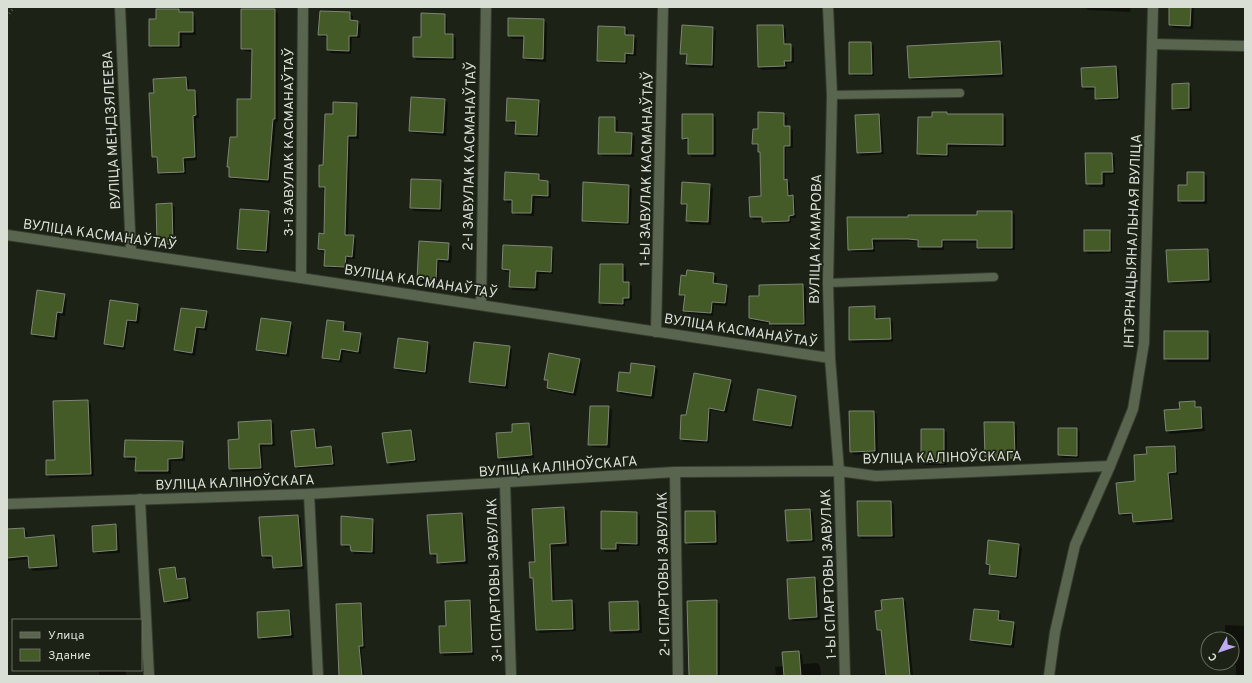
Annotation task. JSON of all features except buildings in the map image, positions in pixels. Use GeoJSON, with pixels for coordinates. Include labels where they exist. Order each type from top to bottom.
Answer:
{"type":"FeatureCollection","features":[{"type":"Feature","properties":{"kind":"street","name":"ВУЛІЦА МЕНДЗЯЛЕЕВА"},"geometry":{"type":"LineString","coordinates":[[120,7],[131,253]]}},
{"type":"Feature","properties":{"kind":"street","name":"3-І ЗАВУЛАК КАСМАНАЎТАЎ"},"geometry":{"type":"LineString","coordinates":[[301,278],[303,7]]}},
{"type":"Feature","properties":{"kind":"street","name":"2-І ЗАВУЛАК КАСМАНАЎТАЎ"},"geometry":{"type":"LineString","coordinates":[[481,304],[486,7]]}},
{"type":"Feature","properties":{"kind":"street","name":"1-Ы ЗАВУЛАК КАСМАНАЎТАЎ"},"geometry":{"type":"LineString","coordinates":[[656,332],[663,7]]}},
{"type":"Feature","properties":{"kind":"street","name":"ВУЛІЦА КАМАРОВА"},"geometry":{"type":"LineString","coordinates":[[828,7],[832,94],[828,283],[830,358],[839,471]]}},
{"type":"Feature","properties":{"kind":"street","name":"ІНТЭРНАЦЫЯНАЛЬНАЯ ВУЛІЦА"},"geometry":{"type":"LineString","coordinates":[[1049,676],[1055,632],[1075,545],[1110,466],[1133,409],[1144,343],[1153,7]]}},
{"type":"Feature","properties":{"kind":"street"},"geometry":{"type":"LineString","coordinates":[[1152,44],[1245,46]]}},
{"type":"Feature","properties":{"kind":"street","name":"ВУЛІЦА КАСМАНАЎТАЎ"},"geometry":{"type":"LineString","coordinates":[[7,235],[481,304],[830,358]]}},
{"type":"Feature","properties":{"kind":"street","name":"ВУЛІЦА КАЛІНОЎСКАГА"},"geometry":{"type":"LineString","coordinates":[[7,504],[309,494],[675,472],[839,471],[876,476],[1110,466]]}},
{"type":"Feature","properties":{"kind":"street","name":"1-Ы СПАРТОВЫ ЗАВУЛАК"},"geometry":{"type":"LineString","coordinates":[[839,471],[845,676]]}},
{"type":"Feature","properties":{"kind":"street","name":"2-І СПАРТОВЫ ЗАВУЛАК"},"geometry":{"type":"LineString","coordinates":[[675,472],[678,676]]}},
{"type":"Feature","properties":{"kind":"street","name":"3-І СПАРТОВЫ ЗАВУЛАК"},"geometry":{"type":"LineString","coordinates":[[505,483],[511,676]]}},
{"type":"Feature","properties":{"kind":"street"},"geometry":{"type":"LineString","coordinates":[[309,494],[318,676]]}},
{"type":"Feature","properties":{"kind":"street"},"geometry":{"type":"LineString","coordinates":[[140,499],[149,676]]}},
{"type":"Feature","properties":{"kind":"lane"},"geometry":{"type":"LineString","coordinates":[[832,94],[960,93]]}},
{"type":"Feature","properties":{"kind":"lane"},"geometry":{"type":"LineString","coordinates":[[828,283],[994,277]]}},
{"type":"Feature","properties":{"kind":"path"},"geometry":{"type":"LineString","coordinates":[[7,17],[14,7]]}}]}
